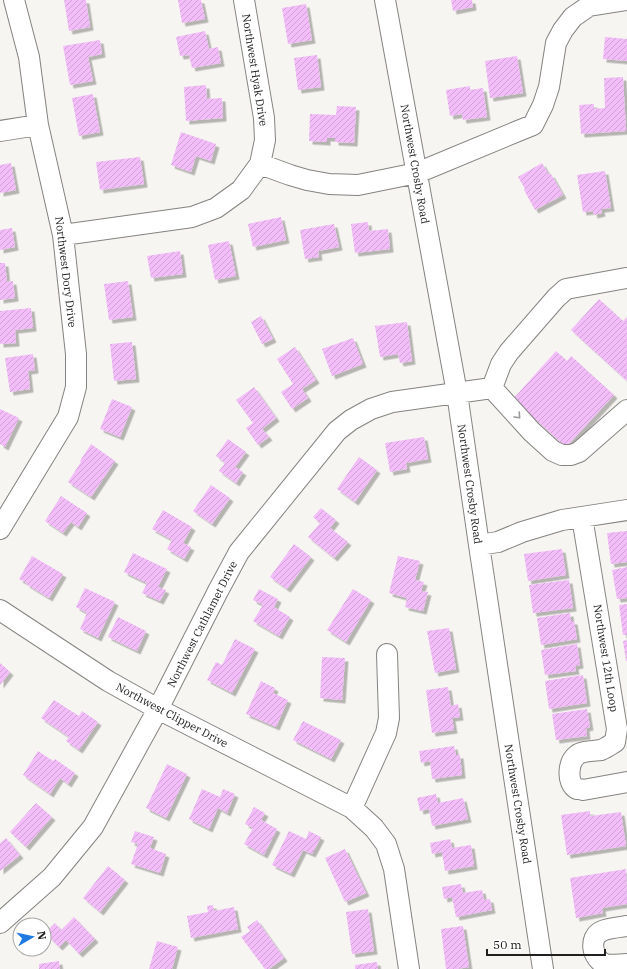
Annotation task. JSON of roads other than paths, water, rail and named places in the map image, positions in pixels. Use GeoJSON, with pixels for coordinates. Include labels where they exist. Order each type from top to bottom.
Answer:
{"type":"FeatureCollection","features":[{"type":"Feature","properties":{"kind":"street","name":"Northwest Dory Drive"},"geometry":{"type":"LineString","coordinates":[[0,529],[68,417],[76,387],[76,354],[63,235],[38,125],[28,57],[14,0]]}},
{"type":"Feature","properties":{"kind":"street","name":"Northwest Hyak Drive"},"geometry":{"type":"LineString","coordinates":[[244,0],[264,118],[265,140],[260,164]]}},
{"type":"Feature","properties":{"kind":"street","name":"Northwest Crosby Road"},"geometry":{"type":"LineString","coordinates":[[386,0],[457,393],[543,969]]}},
{"type":"Feature","properties":{"kind":"street"},"geometry":{"type":"LineString","coordinates":[[63,235],[192,217],[216,208],[241,190],[260,164],[307,180],[329,184],[358,185],[417,172],[518,132],[533,125],[543,105],[549,87],[556,43],[563,30],[574,17],[576,7],[626,0]]}},
{"type":"Feature","properties":{"kind":"street"},"geometry":{"type":"LineString","coordinates":[[0,131],[38,125]]}},
{"type":"Feature","properties":{"kind":"street"},"geometry":{"type":"LineString","coordinates":[[627,278],[566,289],[556,298],[509,352],[501,364],[492,388],[532,432],[553,451],[562,455],[571,455],[579,452],[627,410]]}},
{"type":"Feature","properties":{"kind":"street","name":"Northwest Cathlamet Drive"},"geometry":{"type":"LineString","coordinates":[[0,923],[52,877],[93,827],[158,709],[239,552],[337,431],[351,420],[371,409],[392,402],[492,388]]}},
{"type":"Feature","properties":{"kind":"street"},"geometry":{"type":"LineString","coordinates":[[479,545],[498,542],[522,532],[562,520],[627,510]]}},
{"type":"Feature","properties":{"kind":"street","name":"Northwest 12th Loop"},"geometry":{"type":"LineString","coordinates":[[582,517],[617,729],[615,742],[601,750],[578,754],[572,760],[569,772],[572,784],[576,788],[583,790],[627,782]]}},
{"type":"Feature","properties":{"kind":"street","name":"Northwest Clipper Drive"},"geometry":{"type":"LineString","coordinates":[[0,610],[108,681],[158,709],[352,808],[374,828],[386,844],[394,869],[409,969]]}},
{"type":"Feature","properties":{"kind":"street"},"geometry":{"type":"LineString","coordinates":[[352,808],[386,733],[389,718],[387,654]]}},
{"type":"Feature","properties":{"kind":"street"},"geometry":{"type":"LineString","coordinates":[[627,926],[601,931],[593,942],[595,956],[600,961],[607,964],[627,964]]}}]}
